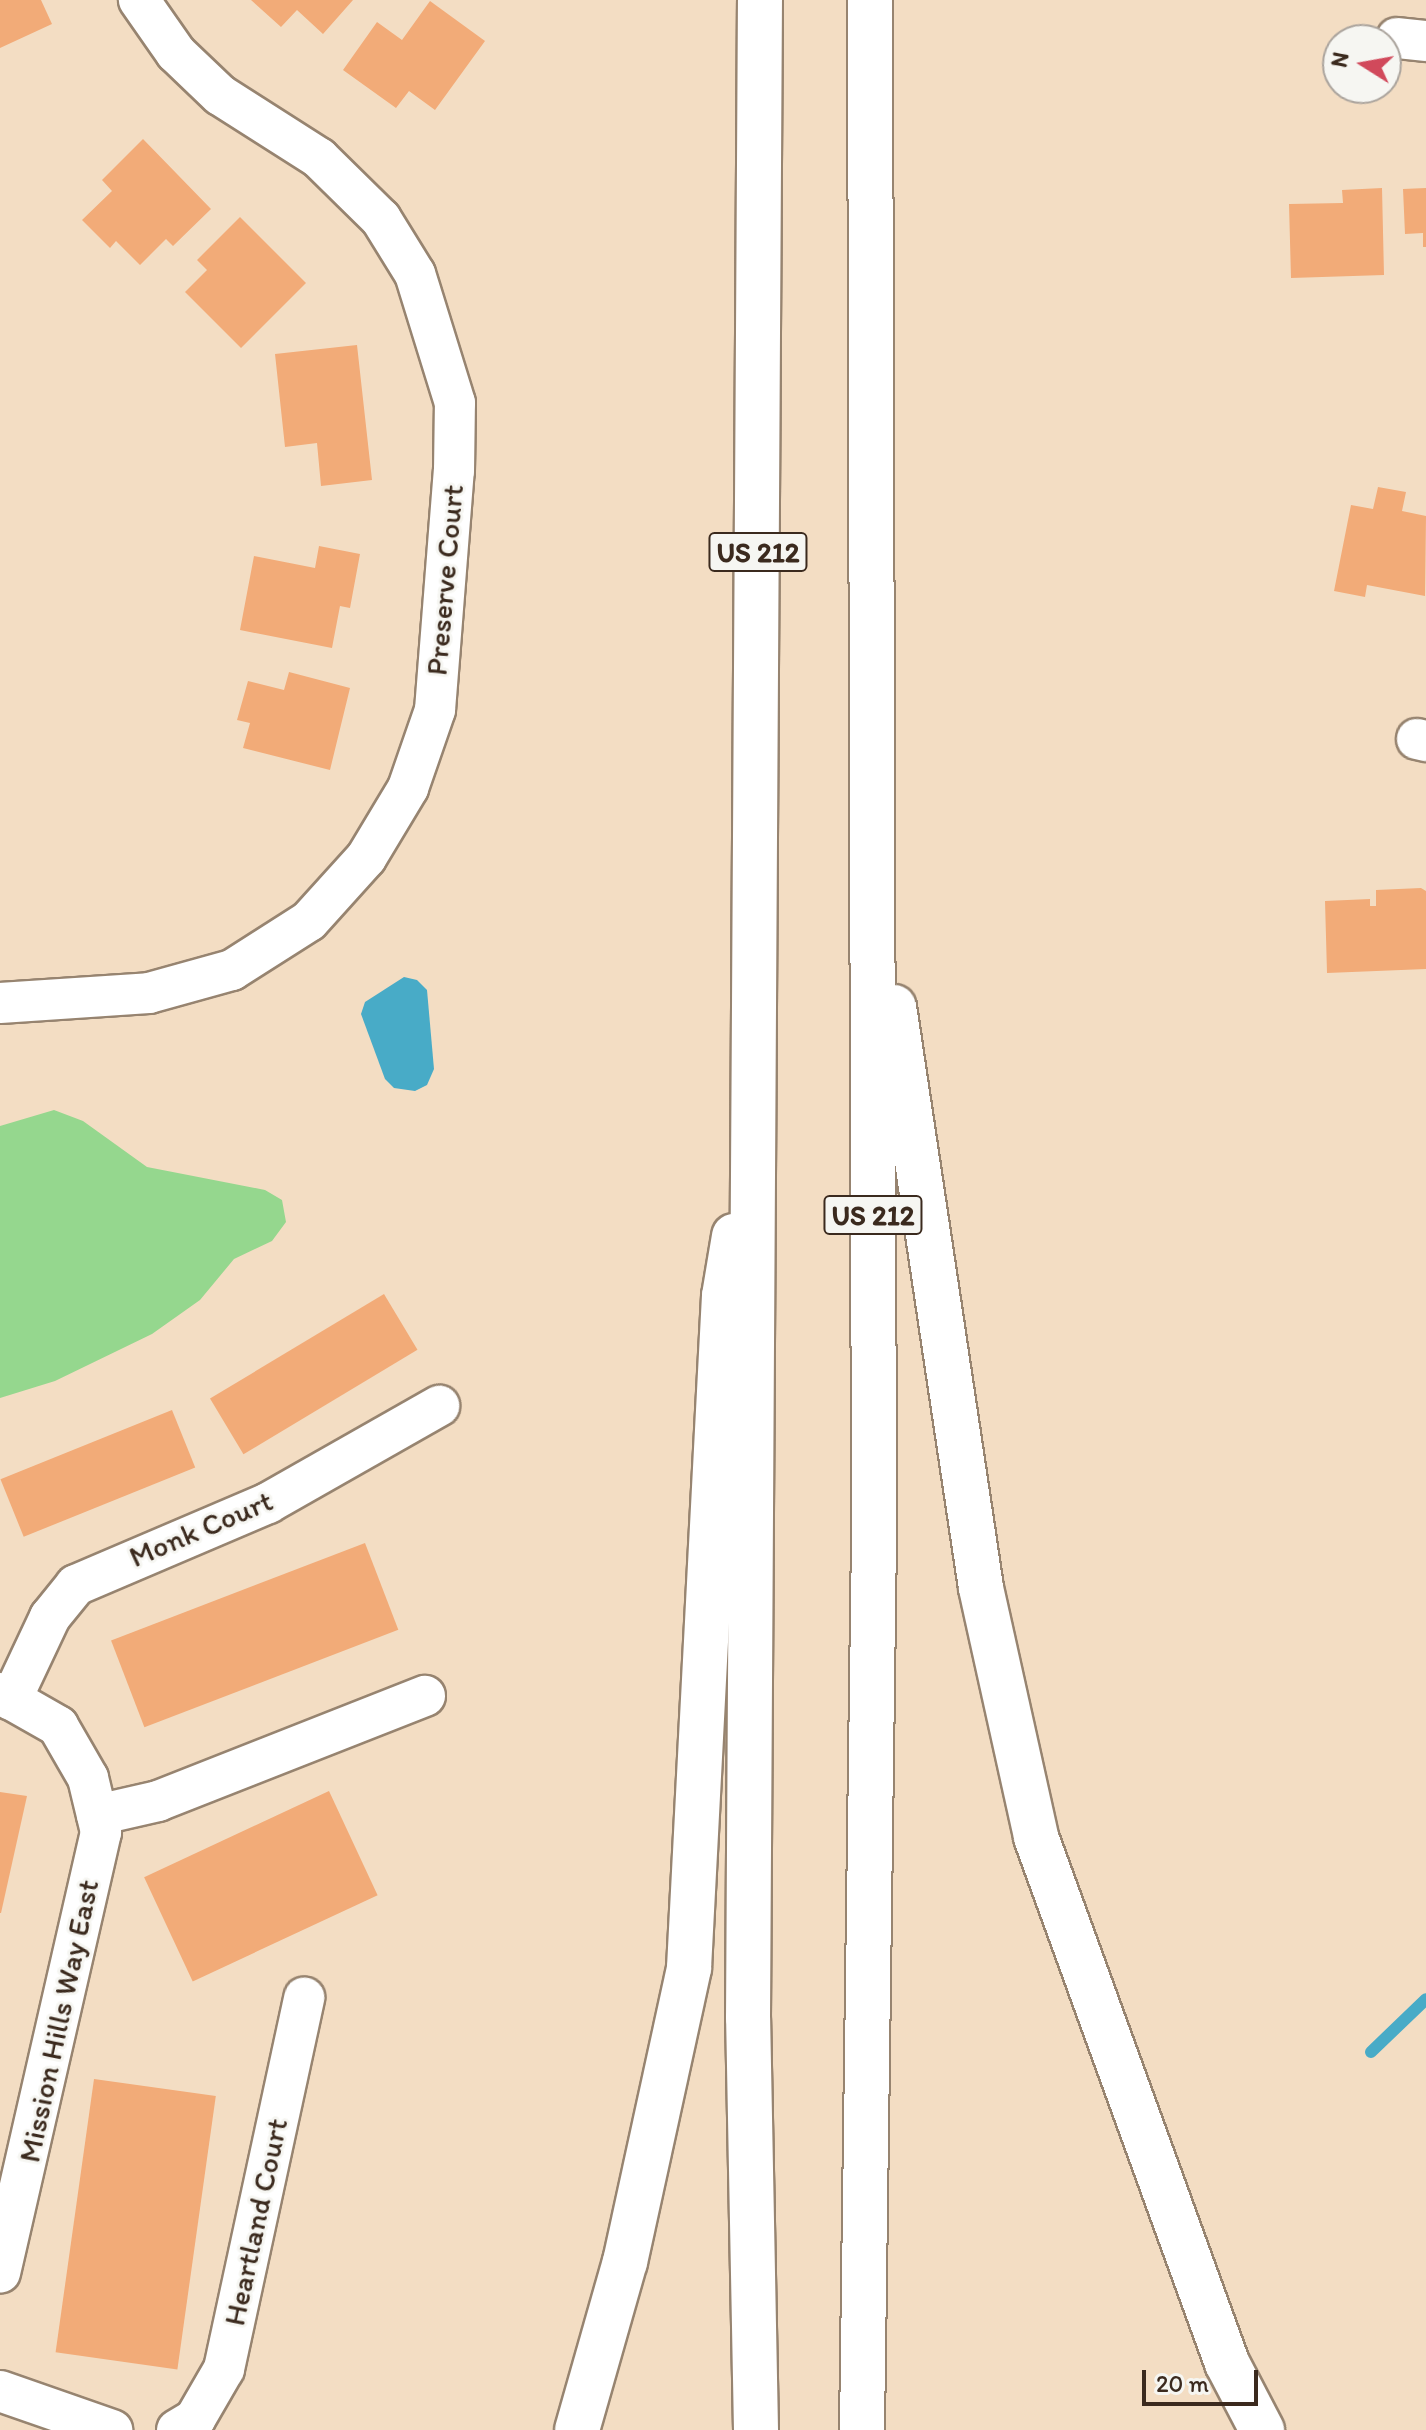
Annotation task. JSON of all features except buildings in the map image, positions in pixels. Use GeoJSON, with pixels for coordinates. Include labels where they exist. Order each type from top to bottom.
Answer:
{"type":"FeatureCollection","features":[{"type":"Feature","properties":{"kind":"highway","name":"US 212"},"geometry":{"type":"LineString","coordinates":[[756,2430],[748,2018],[756,1104],[760,0]]}},
{"type":"Feature","properties":{"kind":"highway","name":"US 212"},"geometry":{"type":"LineString","coordinates":[[862,2430],[874,1533],[870,0]]}},
{"type":"Feature","properties":{"kind":"highway"},"geometry":{"type":"LineString","coordinates":[[871,856],[981,1588],[1036,1837],[1227,2363],[1262,2430]]}},
{"type":"Feature","properties":{"kind":"highway"},"geometry":{"type":"LineString","coordinates":[[577,2430],[625,2262],[689,1968],[724,1296],[756,1104]]}},
{"type":"Feature","properties":{"kind":"street","name":"Preserve Court"},"geometry":{"type":"LineString","coordinates":[[0,1003],[149,993],[232,970],[309,921],[366,858],[408,788],[435,710],[454,471],[455,403],[415,274],[381,219],[319,158],[220,95],[176,53],[139,0]]}},
{"type":"Feature","properties":{"kind":"street","name":"Monk Court"},"geometry":{"type":"LineString","coordinates":[[6,1697],[50,1617],[76,1585],[268,1503],[439,1406]]}},
{"type":"Feature","properties":{"kind":"street"},"geometry":{"type":"LineString","coordinates":[[97,1815],[158,1801],[425,1696]]}},
{"type":"Feature","properties":{"kind":"street","name":"Mission Hills Way East"},"geometry":{"type":"LineString","coordinates":[[0,2273],[101,1832],[88,1778],[58,1726],[6,1697]]}},
{"type":"Feature","properties":{"kind":"street","name":"Heartland Court"},"geometry":{"type":"LineString","coordinates":[[177,2430],[195,2419],[224,2369],[304,1998]]}},
{"type":"Feature","properties":{"kind":"street"},"geometry":{"type":"LineString","coordinates":[[0,2391],[112,2430]]}},
{"type":"Feature","properties":{"kind":"green space"},"geometry":{"type":"Polygon","coordinates":[[[54,1110],[83,1121],[147,1167],[265,1190],[282,1200],[286,1222],[272,1241],[234,1259],[200,1300],[152,1334],[55,1381],[0,1398],[0,1126],[54,1110]]]}},
{"type":"Feature","properties":{"kind":"water"},"geometry":{"type":"Polygon","coordinates":[[[404,977],[417,980],[427,990],[434,1069],[427,1085],[415,1091],[394,1088],[385,1079],[361,1014],[365,1002],[404,977]]]}},
{"type":"Feature","properties":{"kind":"waterway"},"geometry":{"type":"LineString","coordinates":[[1371,2052],[1426,1999]]}}]}
